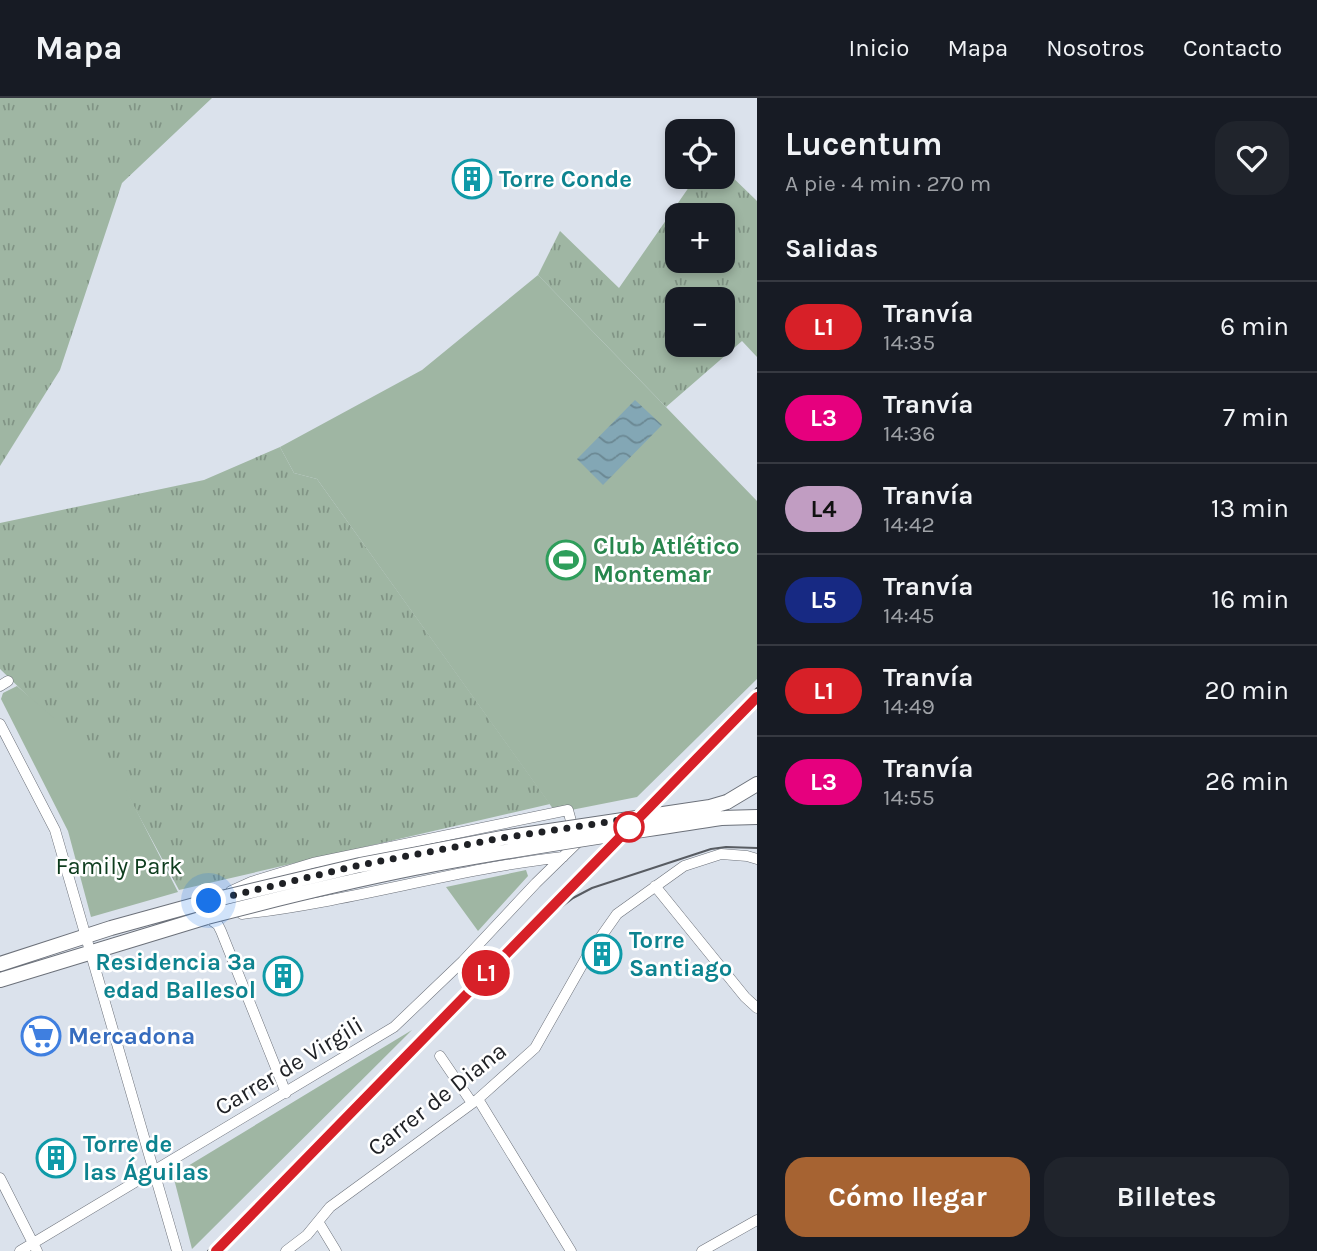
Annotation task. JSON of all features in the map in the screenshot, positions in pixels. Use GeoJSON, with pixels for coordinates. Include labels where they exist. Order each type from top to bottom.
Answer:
{"type":"FeatureCollection","features":[{"type":"Feature","properties":{"kind":"main road"},"geometry":{"type":"LineString","coordinates":[[0,964],[209,901],[360,865],[502,838],[710,807],[727,802],[757,785]]}},
{"type":"Feature","properties":{"kind":"main road"},"geometry":{"type":"LineString","coordinates":[[0,980],[207,918],[314,890],[415,868],[721,818],[757,817]]}},
{"type":"Feature","properties":{"kind":"street"},"geometry":{"type":"LineString","coordinates":[[0,724],[55,831],[177,1251]]}},
{"type":"Feature","properties":{"kind":"street","name":"Carrer de Virgili"},"geometry":{"type":"LineString","coordinates":[[20,1251],[35,1247],[394,1027],[463,961],[577,843],[568,810],[313,863],[251,882],[209,901]]}},
{"type":"Feature","properties":{"kind":"street","name":"Carrer de Diana"},"geometry":{"type":"LineString","coordinates":[[286,1251],[319,1223],[330,1207],[475,1101],[535,1048],[586,958],[617,914],[684,866],[721,853],[757,859]]}},
{"type":"Feature","properties":{"kind":"street"},"geometry":{"type":"LineString","coordinates":[[207,918],[281,909],[485,867],[563,857]]}},
{"type":"Feature","properties":{"kind":"street"},"geometry":{"type":"LineString","coordinates":[[540,859],[546,873]]}},
{"type":"Feature","properties":{"kind":"street"},"geometry":{"type":"LineString","coordinates":[[655,886],[745,997],[757,1008]]}},
{"type":"Feature","properties":{"kind":"street"},"geometry":{"type":"LineString","coordinates":[[207,918],[218,925],[286,1093]]}},
{"type":"Feature","properties":{"kind":"street"},"geometry":{"type":"LineString","coordinates":[[440,1056],[475,1101],[571,1251]]}},
{"type":"Feature","properties":{"kind":"street"},"geometry":{"type":"LineString","coordinates":[[0,1178],[35,1247]]}},
{"type":"Feature","properties":{"kind":"street"},"geometry":{"type":"LineString","coordinates":[[702,1251],[757,1220]]}},
{"type":"Feature","properties":{"kind":"street"},"geometry":{"type":"LineString","coordinates":[[319,1223],[336,1251]]}},
{"type":"Feature","properties":{"kind":"green space"},"geometry":{"type":"Polygon","coordinates":[[[0,98],[212,98],[122,183],[60,370],[0,466],[0,98]]]}},
{"type":"Feature","properties":{"kind":"green space"},"geometry":{"type":"Polygon","coordinates":[[[735,180],[757,201],[757,357],[742,341],[735,347],[735,287],[665,287],[665,357],[724,357],[666,407],[538,275],[560,231],[619,288],[665,222],[665,273],[735,273],[735,203],[678,203],[688,189],[735,189],[735,180]]]}},
{"type":"Feature","properties":{"kind":"green space","name":"Club Atlético Montemar"},"geometry":{"type":"Polygon","coordinates":[[[538,275],[757,501],[757,679],[637,797],[556,813],[317,479],[294,473],[280,447],[422,370],[538,275]]]}},
{"type":"Feature","properties":{"kind":"green space"},"geometry":{"type":"Polygon","coordinates":[[[280,447],[294,473],[317,479],[550,804],[179,890],[125,790],[0,669],[0,523],[204,480],[280,447]]]}},
{"type":"Feature","properties":{"kind":"green space","name":"Family Park"},"geometry":{"type":"Polygon","coordinates":[[[17,686],[55,719],[126,790],[178,892],[91,917],[68,831],[1,699],[3,693],[17,686]]]}},
{"type":"Feature","properties":{"kind":"green space"},"geometry":{"type":"Polygon","coordinates":[[[526,870],[528,876],[478,931],[446,887],[526,870]]]}},
{"type":"Feature","properties":{"kind":"green space"},"geometry":{"type":"Polygon","coordinates":[[[412,1030],[192,1249],[173,1175],[412,1030]]]}},
{"type":"Feature","properties":{"kind":"water"},"geometry":{"type":"Polygon","coordinates":[[[635,400],[662,425],[603,485],[577,459],[635,400]]]}},
{"type":"Feature","properties":{"kind":"tram line"},"geometry":{"type":"LineString","coordinates":[[208,1251],[757,688]]}},
{"type":"Feature","properties":{"kind":"tram line","name":"L1"},"geometry":{"type":"LineString","coordinates":[[216,1251],[757,697]]}},
{"type":"Feature","properties":{"kind":"tram line"},"geometry":{"type":"LineString","coordinates":[[537,926],[573,898],[592,888],[711,849],[757,848]]}},
{"type":"Feature","properties":{"kind":"place","name":"Torre Conde"},"geometry":{"type":"Point","coordinates":[472,179]}},
{"type":"Feature","properties":{"kind":"place","name":"Club Atlético Montemar"},"geometry":{"type":"Point","coordinates":[566,560]}},
{"type":"Feature","properties":{"kind":"place","name":"Torre Santiago"},"geometry":{"type":"Point","coordinates":[602,954]}},
{"type":"Feature","properties":{"kind":"place","name":"Residencia 3ª edad Ballesol"},"geometry":{"type":"Point","coordinates":[283,976]}},
{"type":"Feature","properties":{"kind":"place","name":"Mercadona"},"geometry":{"type":"Point","coordinates":[41,1036]}},
{"type":"Feature","properties":{"kind":"place","name":"Torre de las Águilas"},"geometry":{"type":"Point","coordinates":[56,1158]}},
{"type":"Feature","properties":{"kind":"route"},"geometry":{"type":"LineString","coordinates":[[209,901],[360,865],[502,838],[634,818],[629,827]]}}]}
